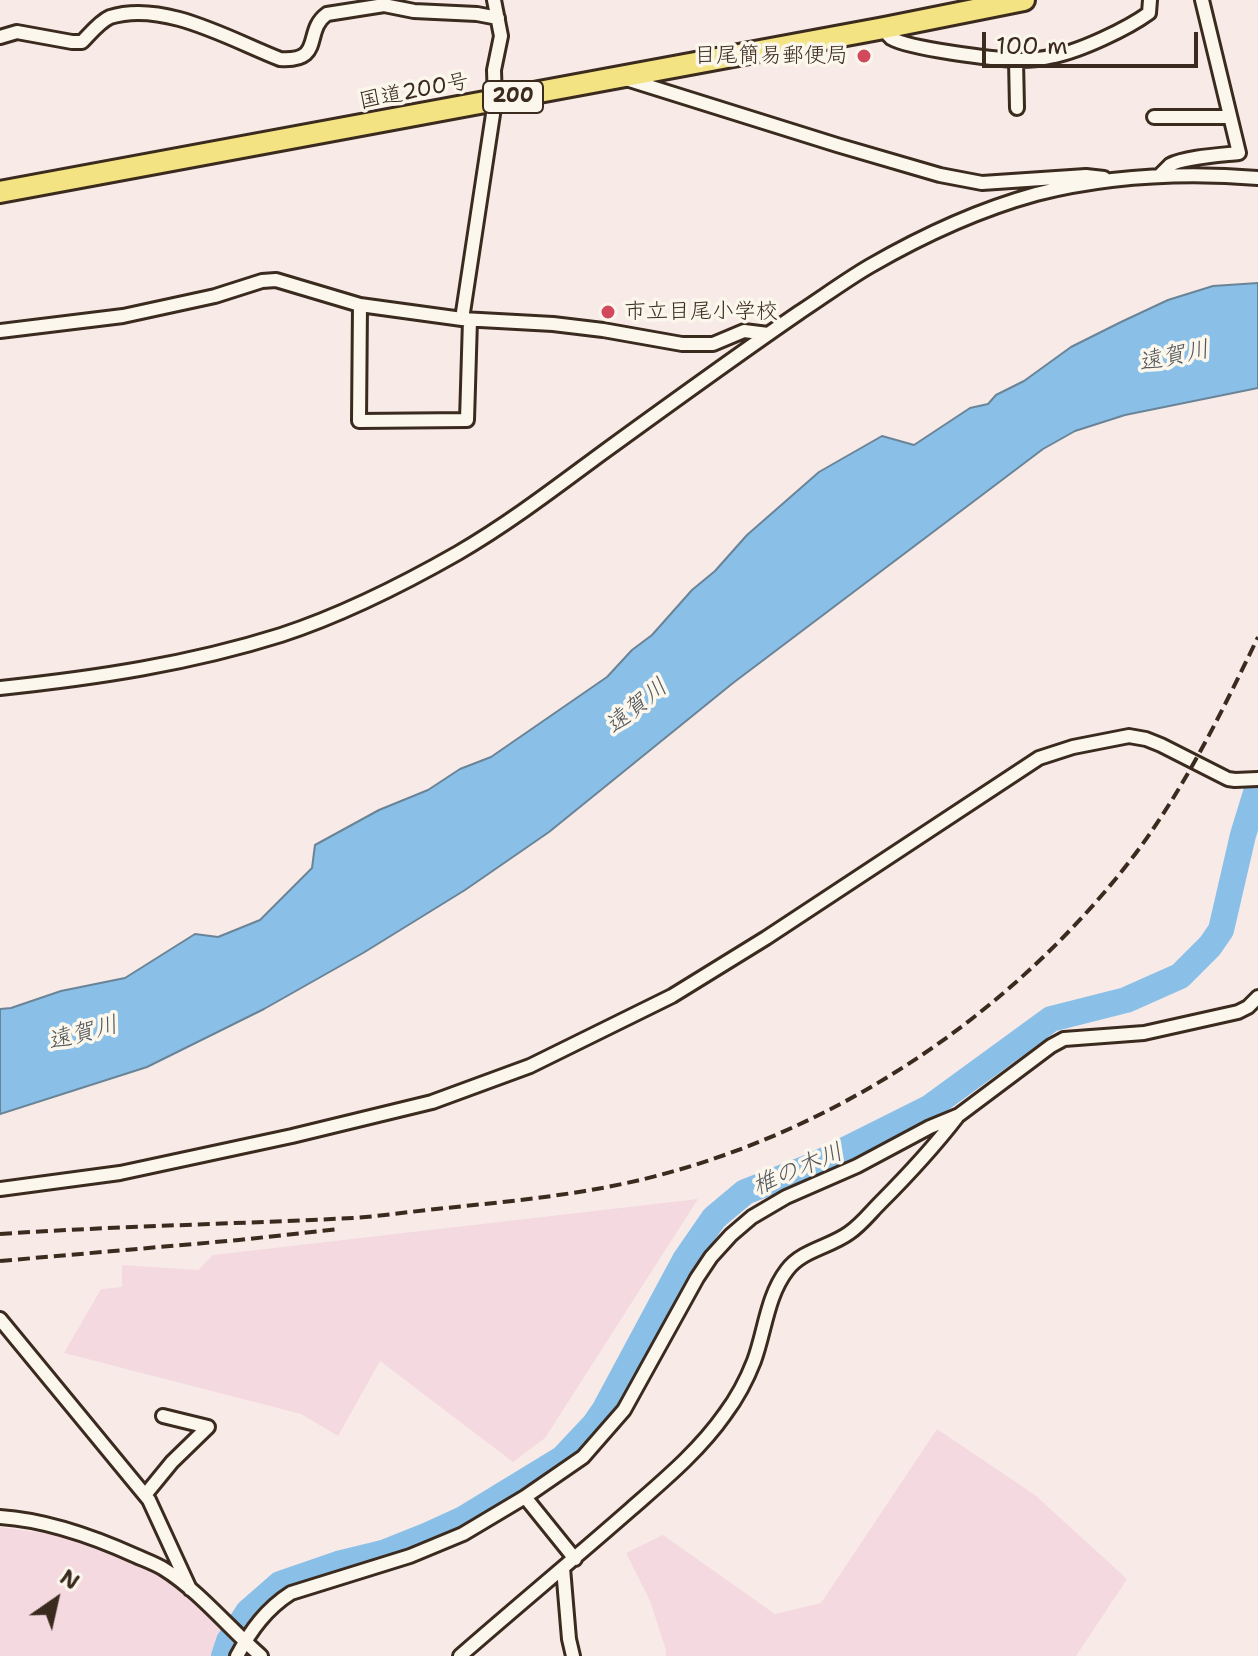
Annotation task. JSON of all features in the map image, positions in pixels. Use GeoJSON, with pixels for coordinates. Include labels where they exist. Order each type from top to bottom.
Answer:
{"type":"FeatureCollection","features":[{"type":"Feature","properties":{"kind":"highway","name":"国道200号"},"geometry":{"type":"LineString","coordinates":[[0,192],[1024,0]]}},
{"type":"Feature","properties":{"kind":"street"},"geometry":{"type":"LineString","coordinates":[[360,305],[359,421],[467,420],[466,320],[495,101],[494,70],[501,36],[494,0]]}},
{"type":"Feature","properties":{"kind":"street"},"geometry":{"type":"LineString","coordinates":[[884,28],[888,36],[895,40],[926,48],[1016,60],[1057,56],[1133,25],[1149,13],[1150,0]]}},
{"type":"Feature","properties":{"kind":"street"},"geometry":{"type":"LineString","coordinates":[[1160,175],[1179,162],[1239,153],[1202,0]]}},
{"type":"Feature","properties":{"kind":"street"},"geometry":{"type":"LineString","coordinates":[[0,37],[17,32],[82,42],[107,18],[128,13],[174,15],[280,59],[291,60],[300,59],[306,53],[320,18],[327,14],[384,5],[414,11],[498,18]]}},
{"type":"Feature","properties":{"kind":"street"},"geometry":{"type":"LineString","coordinates":[[1016,60],[1017,108]]}},
{"type":"Feature","properties":{"kind":"street"},"geometry":{"type":"LineString","coordinates":[[618,76],[940,175],[982,183],[1086,176],[1119,181]]}},
{"type":"Feature","properties":{"kind":"street"},"geometry":{"type":"LineString","coordinates":[[1160,120],[1230,117]]}},
{"type":"Feature","properties":{"kind":"street"},"geometry":{"type":"LineString","coordinates":[[0,688],[157,667],[282,635],[340,613],[460,552],[536,502],[768,334],[869,267],[945,227],[994,208],[1077,186],[1160,175],[1210,174],[1258,178]]}},
{"type":"Feature","properties":{"kind":"street"},"geometry":{"type":"LineString","coordinates":[[0,331],[123,316],[276,280],[360,305],[466,320],[590,328],[682,344],[713,344],[744,331],[768,334]]}},
{"type":"Feature","properties":{"kind":"street"},"geometry":{"type":"LineString","coordinates":[[0,1189],[120,1173],[292,1136],[432,1102],[530,1066],[672,996],[766,938],[1039,758],[1073,747],[1129,736],[1161,745],[1228,779],[1258,779]]}},
{"type":"Feature","properties":{"kind":"street"},"geometry":{"type":"LineString","coordinates":[[237,1656],[261,1618],[291,1593],[410,1556],[463,1534],[583,1457],[624,1410],[711,1257],[752,1217],[786,1197],[959,1115],[1064,1039],[1144,1033],[1238,1012],[1258,997]]}},
{"type":"Feature","properties":{"kind":"street"},"geometry":{"type":"LineString","coordinates":[[460,1656],[575,1559],[686,1459],[725,1415],[743,1384],[754,1360],[767,1313],[789,1266],[852,1232],[928,1154],[959,1115]]}},
{"type":"Feature","properties":{"kind":"street"},"geometry":{"type":"LineString","coordinates":[[0,1319],[149,1500],[190,1589]]}},
{"type":"Feature","properties":{"kind":"street"},"geometry":{"type":"LineString","coordinates":[[145,1495],[172,1462],[208,1427],[163,1416]]}},
{"type":"Feature","properties":{"kind":"street"},"geometry":{"type":"LineString","coordinates":[[525,1497],[575,1559]]}},
{"type":"Feature","properties":{"kind":"street"},"geometry":{"type":"LineString","coordinates":[[0,1517],[46,1524],[123,1550],[164,1569],[190,1589],[261,1656]]}},
{"type":"Feature","properties":{"kind":"street"},"geometry":{"type":"LineString","coordinates":[[563,1568],[573,1656]]}},
{"type":"Feature","properties":{"kind":"shaded area"},"geometry":{"type":"Polygon","coordinates":[[[698,1199],[545,1438],[513,1462],[380,1361],[338,1436],[301,1414],[64,1353],[101,1289],[122,1287],[122,1265],[198,1270],[213,1255],[698,1199]]]}},
{"type":"Feature","properties":{"kind":"shaded area"},"geometry":{"type":"Polygon","coordinates":[[[937,1429],[1035,1495],[1127,1579],[1076,1656],[666,1656],[650,1601],[626,1553],[663,1535],[775,1614],[821,1603],[937,1429]]]}},
{"type":"Feature","properties":{"kind":"shaded area"},"geometry":{"type":"Polygon","coordinates":[[[0,1527],[56,1535],[125,1558],[169,1580],[184,1590],[222,1630],[212,1656],[0,1656],[0,1527]]]}},
{"type":"Feature","properties":{"kind":"water","name":"遠賀川"},"geometry":{"type":"Polygon","coordinates":[[[1258,283],[1258,388],[1125,415],[1075,431],[1043,449],[733,683],[549,832],[465,890],[264,1009],[147,1067],[0,1114],[0,1009],[61,991],[125,978],[195,934],[218,937],[260,920],[312,868],[315,845],[379,810],[428,790],[460,769],[491,757],[607,677],[632,650],[652,635],[747,535],[819,472],[882,436],[914,445],[970,408],[988,404],[996,395],[1024,381],[1071,347],[1168,300],[1213,286],[1258,283]]]}},
{"type":"Feature","properties":{"kind":"waterway","name":"椎の木川"},"geometry":{"type":"LineString","coordinates":[[224,1656],[229,1641],[248,1612],[280,1584],[338,1564],[383,1553],[428,1535],[463,1519],[563,1458],[605,1409],[685,1260],[714,1218],[745,1192],[817,1164],[929,1108],[1051,1019],[1126,1000],[1180,976],[1210,946],[1221,930],[1258,786]]}},
{"type":"Feature","properties":{"kind":"railway"},"geometry":{"type":"LineString","coordinates":[[0,1234],[353,1218],[567,1194],[662,1174],[737,1150],[810,1119],[880,1082],[946,1038],[1008,989],[1065,935],[1118,876],[1178,791],[1258,637]]}},
{"type":"Feature","properties":{"kind":"railway"},"geometry":{"type":"LineString","coordinates":[[0,1261],[339,1229]]}},
{"type":"Feature","properties":{"kind":"place","name":"目尾簡易郵便局"},"geometry":{"type":"Point","coordinates":[864,56]}},
{"type":"Feature","properties":{"kind":"place","name":"市立目尾小学校"},"geometry":{"type":"Point","coordinates":[608,312]}}]}
